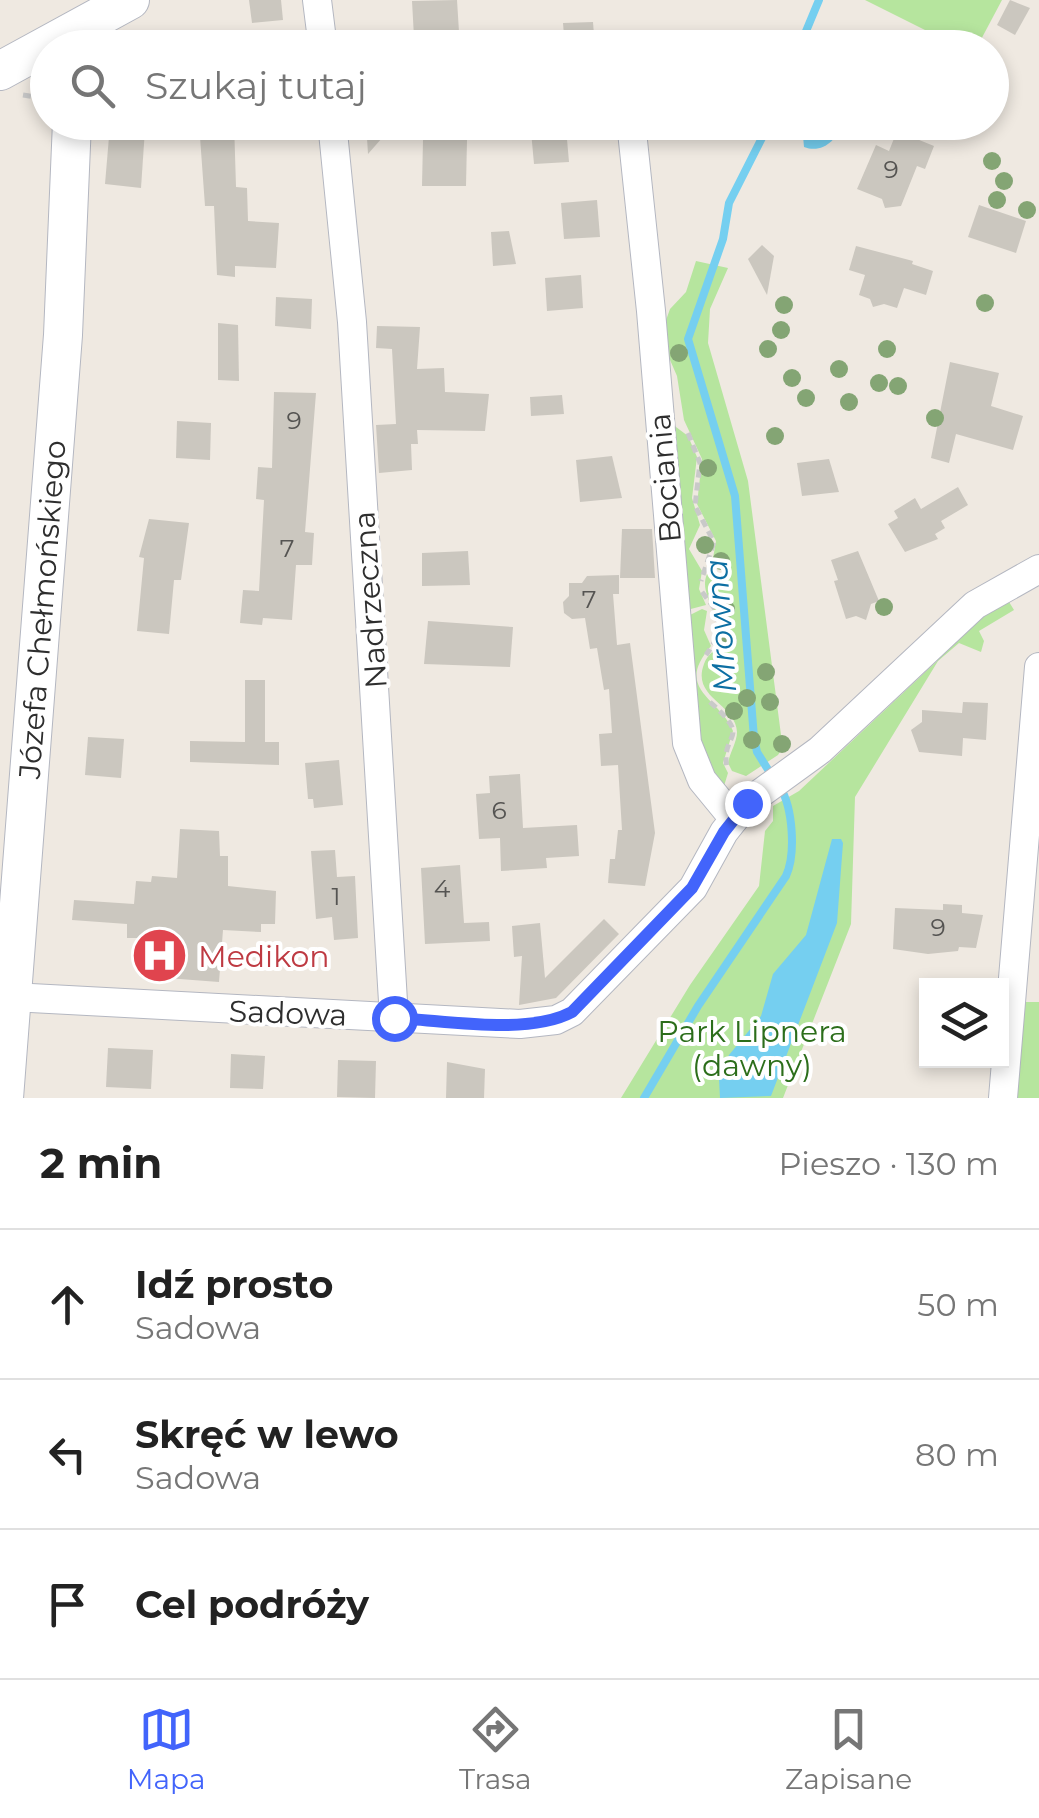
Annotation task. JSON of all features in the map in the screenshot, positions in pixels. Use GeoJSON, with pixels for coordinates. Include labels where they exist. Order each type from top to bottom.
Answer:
{"type":"FeatureCollection","features":[{"type":"Feature","properties":{"kind":"street"},"geometry":{"type":"LineString","coordinates":[[83,30],[130,0]]}},
{"type":"Feature","properties":{"kind":"street"},"geometry":{"type":"LineString","coordinates":[[317,0],[320,30]]}},
{"type":"Feature","properties":{"kind":"street"},"geometry":{"type":"LineString","coordinates":[[7,82],[30,66]]}},
{"type":"Feature","properties":{"kind":"street","name":"Józefa Chełmońskiego"},"geometry":{"type":"LineString","coordinates":[[4,1098],[62,335],[71,140]]}},
{"type":"Feature","properties":{"kind":"street","name":"Nadrzeczna"},"geometry":{"type":"LineString","coordinates":[[334,140],[352,322],[394,1018]]}},
{"type":"Feature","properties":{"kind":"street","name":"Bociania"},"geometry":{"type":"LineString","coordinates":[[633,140],[651,311],[686,743],[702,780],[734,819]]}},
{"type":"Feature","properties":{"kind":"street","name":"Sadowa"},"geometry":{"type":"LineString","coordinates":[[12,997],[520,1024],[556,1020],[572,1012],[692,888],[734,819],[789,776],[975,605],[1039,570]]}},
{"type":"Feature","properties":{"kind":"street"},"geometry":{"type":"LineString","coordinates":[[1002,1098],[1039,667]]}},
{"type":"Feature","properties":{"kind":"path"},"geometry":{"type":"LineString","coordinates":[[7,82],[30,93]]}},
{"type":"Feature","properties":{"kind":"path"},"geometry":{"type":"LineString","coordinates":[[684,425],[700,463],[697,512],[714,542],[700,583],[703,596],[715,609],[720,634],[701,662]]}},
{"type":"Feature","properties":{"kind":"path"},"geometry":{"type":"LineString","coordinates":[[704,696],[733,724],[734,738],[725,764],[734,778]]}},
{"type":"Feature","properties":{"kind":"green space"},"geometry":{"type":"Polygon","coordinates":[[[865,0],[1002,0],[986,30],[925,30],[865,0]]]}},
{"type":"Feature","properties":{"kind":"green space"},"geometry":{"type":"Polygon","coordinates":[[[696,261],[728,268],[710,309],[708,343],[748,481],[781,735],[787,741],[778,755],[746,776],[732,771],[728,763],[737,736],[735,722],[708,693],[702,676],[705,660],[723,639],[705,582],[707,574],[724,582],[722,563],[712,564],[716,541],[697,504],[702,459],[684,420],[677,376],[667,353],[665,323],[670,309],[686,292],[696,261]]]}},
{"type":"Feature","properties":{"kind":"green space"},"geometry":{"type":"Polygon","coordinates":[[[672,424],[688,436],[697,457],[692,498],[700,525],[689,549],[702,571],[699,589],[706,605],[687,610],[672,424]]]}},
{"type":"Feature","properties":{"kind":"green space","name":"Park Lipnera (dawny)"},"geometry":{"type":"Polygon","coordinates":[[[1006,597],[1014,610],[979,631],[984,641],[981,652],[959,643],[938,661],[855,797],[851,924],[783,1098],[621,1098],[690,985],[759,886],[765,831],[773,821],[773,806],[799,791],[937,661],[935,657],[971,622],[1006,597]]]}},
{"type":"Feature","properties":{"kind":"green space"},"geometry":{"type":"Polygon","coordinates":[[[702,609],[707,611],[704,630],[711,646],[701,661],[698,684],[733,731],[723,763],[728,773],[724,786],[711,779],[692,733],[686,617],[702,609]]]}},
{"type":"Feature","properties":{"kind":"green space"},"geometry":{"type":"Polygon","coordinates":[[[1022,1002],[1039,1002],[1039,1098],[1015,1098],[1022,1002]]]}},
{"type":"Feature","properties":{"kind":"water"},"geometry":{"type":"Polygon","coordinates":[[[803,140],[833,140],[817,149],[804,147],[803,140]]]}},
{"type":"Feature","properties":{"kind":"water"},"geometry":{"type":"Polygon","coordinates":[[[832,839],[841,839],[843,843],[837,923],[771,1096],[720,1098],[719,1079],[729,1055],[761,1016],[773,974],[806,935],[832,839]]]}},
{"type":"Feature","properties":{"kind":"building"},"geometry":{"type":"Polygon","coordinates":[[[249,0],[281,0],[283,20],[252,23],[249,0]]]}},
{"type":"Feature","properties":{"kind":"building"},"geometry":{"type":"Polygon","coordinates":[[[457,0],[459,30],[414,30],[412,1],[457,0]]]}},
{"type":"Feature","properties":{"kind":"building"},"geometry":{"type":"Polygon","coordinates":[[[1010,0],[1030,8],[1015,35],[997,25],[1010,0]]]}},
{"type":"Feature","properties":{"kind":"building"},"geometry":{"type":"Polygon","coordinates":[[[593,22],[594,30],[564,30],[563,23],[593,22]]]}},
{"type":"Feature","properties":{"kind":"building"},"geometry":{"type":"Polygon","coordinates":[[[109,140],[144,140],[141,188],[105,184],[109,140]]]}},
{"type":"Feature","properties":{"kind":"building"},"geometry":{"type":"Polygon","coordinates":[[[200,140],[235,140],[236,187],[247,188],[248,221],[279,223],[276,268],[235,266],[235,277],[217,275],[214,206],[205,206],[200,140]]]}},
{"type":"Feature","properties":{"kind":"building"},"geometry":{"type":"Polygon","coordinates":[[[367,140],[380,140],[368,154],[367,140]]]}},
{"type":"Feature","properties":{"kind":"building"},"geometry":{"type":"Polygon","coordinates":[[[423,140],[467,140],[466,186],[422,186],[423,140]]]}},
{"type":"Feature","properties":{"kind":"building"},"geometry":{"type":"Polygon","coordinates":[[[532,140],[567,140],[569,162],[534,164],[532,140]]]}},
{"type":"Feature","properties":{"kind":"building"},"geometry":{"type":"Polygon","coordinates":[[[893,140],[919,140],[934,146],[925,169],[917,166],[901,206],[885,208],[882,199],[857,189],[876,145],[889,151],[893,140]]]}},
{"type":"Feature","properties":{"kind":"building"},"geometry":{"type":"Polygon","coordinates":[[[597,200],[600,237],[564,239],[561,203],[597,200]]]}},
{"type":"Feature","properties":{"kind":"building"},"geometry":{"type":"Polygon","coordinates":[[[979,205],[1026,221],[1016,253],[968,237],[979,205]]]}},
{"type":"Feature","properties":{"kind":"building"},"geometry":{"type":"Polygon","coordinates":[[[509,231],[516,264],[493,266],[491,232],[509,231]]]}},
{"type":"Feature","properties":{"kind":"building"},"geometry":{"type":"Polygon","coordinates":[[[762,245],[774,256],[767,295],[748,259],[762,245]]]}},
{"type":"Feature","properties":{"kind":"building"},"geometry":{"type":"Polygon","coordinates":[[[856,246],[913,261],[912,264],[933,271],[926,295],[904,288],[897,308],[884,304],[873,307],[870,299],[859,295],[865,275],[849,270],[856,246]]]}},
{"type":"Feature","properties":{"kind":"building"},"geometry":{"type":"Polygon","coordinates":[[[581,275],[583,308],[547,311],[545,278],[581,275]]]}},
{"type":"Feature","properties":{"kind":"building"},"geometry":{"type":"Polygon","coordinates":[[[276,297],[312,299],[311,329],[275,326],[276,297]]]}},
{"type":"Feature","properties":{"kind":"building"},"geometry":{"type":"Polygon","coordinates":[[[218,323],[238,325],[239,381],[218,380],[218,323]]]}},
{"type":"Feature","properties":{"kind":"building"},"geometry":{"type":"Polygon","coordinates":[[[377,326],[420,327],[417,369],[444,368],[445,392],[489,394],[485,431],[417,430],[418,444],[411,444],[412,470],[379,473],[376,425],[396,424],[392,349],[376,348],[377,326]]]}},
{"type":"Feature","properties":{"kind":"building"},"geometry":{"type":"Polygon","coordinates":[[[950,362],[999,373],[991,406],[1023,416],[1013,450],[956,434],[949,463],[931,458],[950,362]]]}},
{"type":"Feature","properties":{"kind":"building"},"geometry":{"type":"Polygon","coordinates":[[[274,392],[316,393],[305,532],[314,533],[312,565],[296,565],[292,620],[263,618],[262,625],[240,623],[243,590],[259,591],[264,500],[256,499],[258,467],[272,468],[274,392]]]}},
{"type":"Feature","properties":{"kind":"building"},"geometry":{"type":"Polygon","coordinates":[[[562,395],[564,414],[531,416],[530,397],[562,395]]]}},
{"type":"Feature","properties":{"kind":"building"},"geometry":{"type":"Polygon","coordinates":[[[177,421],[211,423],[210,460],[176,458],[177,421]]]}},
{"type":"Feature","properties":{"kind":"building"},"geometry":{"type":"Polygon","coordinates":[[[612,456],[622,498],[580,502],[576,460],[612,456]]]}},
{"type":"Feature","properties":{"kind":"building"},"geometry":{"type":"Polygon","coordinates":[[[829,459],[839,492],[802,496],[797,463],[829,459]]]}},
{"type":"Feature","properties":{"kind":"building"},"geometry":{"type":"Polygon","coordinates":[[[958,487],[968,505],[941,521],[945,528],[935,534],[938,539],[905,552],[888,524],[898,518],[894,511],[915,498],[921,509],[958,487]]]}},
{"type":"Feature","properties":{"kind":"building"},"geometry":{"type":"Polygon","coordinates":[[[149,519],[189,523],[181,580],[174,580],[169,634],[137,631],[144,558],[139,557],[149,519]]]}},
{"type":"Feature","properties":{"kind":"building"},"geometry":{"type":"Polygon","coordinates":[[[622,529],[652,529],[655,578],[620,578],[622,529]]]}},
{"type":"Feature","properties":{"kind":"building"},"geometry":{"type":"Polygon","coordinates":[[[468,551],[470,585],[422,586],[422,553],[468,551]]]}},
{"type":"Feature","properties":{"kind":"building"},"geometry":{"type":"Polygon","coordinates":[[[858,551],[879,601],[871,604],[866,620],[856,616],[846,619],[831,560],[858,551]]]}},
{"type":"Feature","properties":{"kind":"building"},"geometry":{"type":"Polygon","coordinates":[[[619,575],[619,594],[613,594],[617,645],[630,643],[655,833],[645,886],[608,883],[610,859],[615,859],[618,830],[622,830],[618,765],[601,766],[599,734],[612,733],[609,689],[604,690],[597,648],[590,649],[585,618],[572,619],[564,613],[563,602],[569,596],[569,583],[582,583],[587,576],[619,575]]]}},
{"type":"Feature","properties":{"kind":"building"},"geometry":{"type":"Polygon","coordinates":[[[428,621],[513,627],[510,667],[424,664],[428,621]]]}},
{"type":"Feature","properties":{"kind":"building"},"geometry":{"type":"Polygon","coordinates":[[[245,680],[265,680],[265,742],[279,742],[279,765],[190,762],[190,741],[245,742],[245,680]]]}},
{"type":"Feature","properties":{"kind":"building"},"geometry":{"type":"Polygon","coordinates":[[[963,702],[988,703],[986,740],[963,738],[962,756],[919,752],[911,730],[922,722],[922,710],[962,713],[963,702]]]}},
{"type":"Feature","properties":{"kind":"building"},"geometry":{"type":"Polygon","coordinates":[[[88,737],[124,739],[121,778],[85,775],[88,737]]]}},
{"type":"Feature","properties":{"kind":"building"},"geometry":{"type":"Polygon","coordinates":[[[339,760],[343,805],[314,808],[313,799],[308,799],[305,763],[339,760]]]}},
{"type":"Feature","properties":{"kind":"building"},"geometry":{"type":"Polygon","coordinates":[[[520,774],[523,828],[577,825],[579,856],[546,858],[547,868],[501,871],[500,838],[479,839],[476,794],[490,793],[489,776],[520,774]]]}},
{"type":"Feature","properties":{"kind":"building"},"geometry":{"type":"Polygon","coordinates":[[[180,829],[219,831],[220,856],[228,856],[228,886],[276,891],[275,924],[261,924],[261,932],[223,930],[219,982],[140,976],[143,938],[127,938],[127,924],[72,920],[74,900],[134,904],[136,881],[151,882],[152,876],[177,878],[180,829]]]}},
{"type":"Feature","properties":{"kind":"building"},"geometry":{"type":"Polygon","coordinates":[[[335,850],[337,877],[355,876],[358,938],[334,940],[332,917],[316,919],[311,851],[335,850]]]}},
{"type":"Feature","properties":{"kind":"building"},"geometry":{"type":"Polygon","coordinates":[[[460,865],[464,923],[489,922],[490,941],[425,944],[421,868],[460,865]]]}},
{"type":"Feature","properties":{"kind":"building"},"geometry":{"type":"Polygon","coordinates":[[[943,904],[962,905],[962,913],[983,915],[976,948],[959,947],[958,951],[928,954],[893,949],[895,908],[943,910],[943,904]]]}},
{"type":"Feature","properties":{"kind":"building"},"geometry":{"type":"Polygon","coordinates":[[[604,919],[619,934],[556,998],[519,1005],[522,956],[514,957],[512,926],[540,923],[545,978],[604,919]]]}},
{"type":"Feature","properties":{"kind":"building"},"geometry":{"type":"Polygon","coordinates":[[[108,1048],[153,1050],[151,1089],[106,1087],[108,1048]]]}},
{"type":"Feature","properties":{"kind":"building"},"geometry":{"type":"Polygon","coordinates":[[[231,1054],[265,1056],[263,1089],[230,1088],[231,1054]]]}},
{"type":"Feature","properties":{"kind":"building"},"geometry":{"type":"Polygon","coordinates":[[[338,1060],[376,1061],[375,1098],[337,1097],[338,1060]]]}},
{"type":"Feature","properties":{"kind":"building"},"geometry":{"type":"Polygon","coordinates":[[[447,1062],[485,1069],[484,1098],[446,1098],[447,1062]]]}},
{"type":"Feature","properties":{"kind":"waterway","name":"Mrowna"},"geometry":{"type":"LineString","coordinates":[[806,30],[819,0]]}},
{"type":"Feature","properties":{"kind":"waterway","name":"Mrowna"},"geometry":{"type":"LineString","coordinates":[[761,140],[729,203],[723,239],[688,339],[735,496],[754,738],[757,752],[772,776]]}},
{"type":"Feature","properties":{"kind":"waterway","name":"Mrowna"},"geometry":{"type":"LineString","coordinates":[[644,1098],[698,1006],[786,876],[792,831],[780,787]]}},
{"type":"Feature","properties":{"kind":"place","name":"Medikon"},"geometry":{"type":"Point","coordinates":[159,956]}},
{"type":"Feature","properties":{"kind":"route"},"geometry":{"type":"LineString","coordinates":[[394,1018],[520,1024],[556,1020],[572,1012],[692,888],[724,832],[747,803]]}}]}
